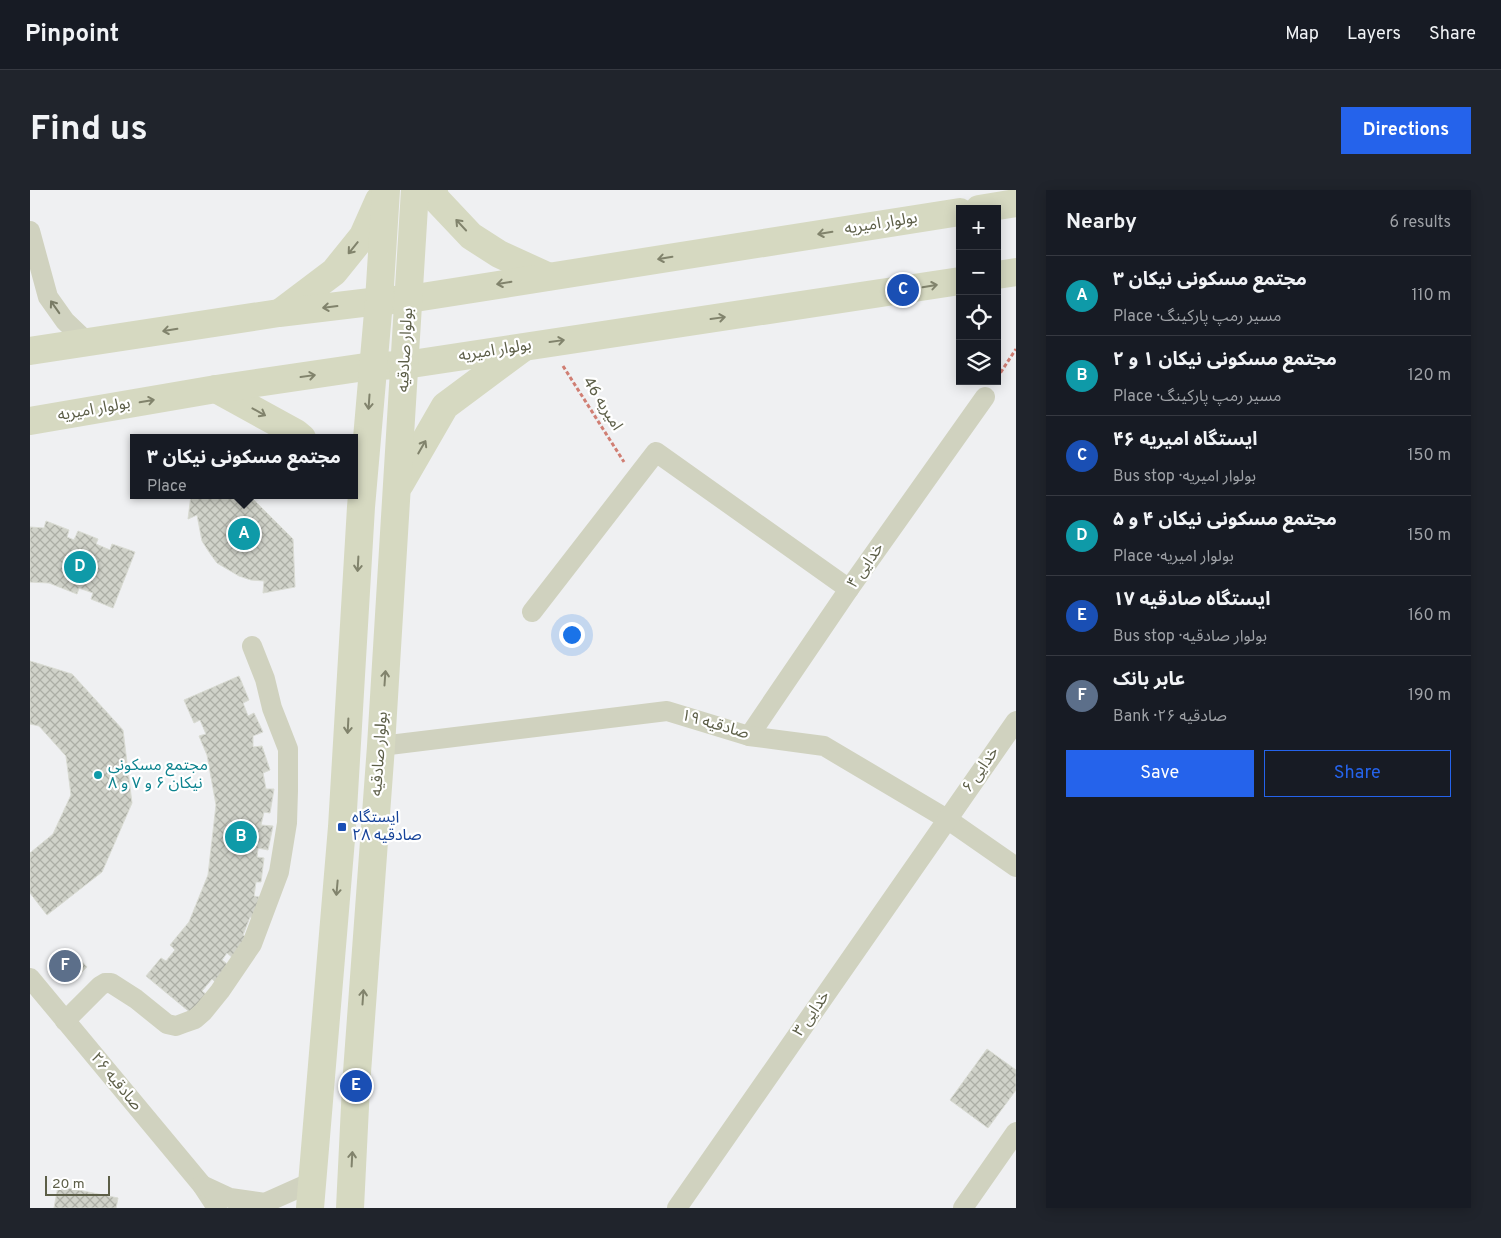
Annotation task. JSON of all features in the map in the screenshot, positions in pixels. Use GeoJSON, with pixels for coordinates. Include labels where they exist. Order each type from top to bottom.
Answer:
{"type":"FeatureCollection","features":[{"type":"Feature","properties":{"kind":"main road","name":"بولوار صادقیه"},"geometry":{"type":"LineString","coordinates":[[358,492],[379,301],[385,190]]}},
{"type":"Feature","properties":{"kind":"main road"},"geometry":{"type":"LineString","coordinates":[[279,313],[334,272],[363,236],[385,190]]}},
{"type":"Feature","properties":{"kind":"main road","name":"بولوار صادقیه"},"geometry":{"type":"LineString","coordinates":[[350,1208],[356,1086],[381,746],[415,190]]}},
{"type":"Feature","properties":{"kind":"main road"},"geometry":{"type":"LineString","coordinates":[[433,190],[436,198],[471,236],[499,254],[547,276]]}},
{"type":"Feature","properties":{"kind":"main road"},"geometry":{"type":"LineString","coordinates":[[1001,205],[1016,203]]}},
{"type":"Feature","properties":{"kind":"main road","name":"بولوار امیریه"},"geometry":{"type":"LineString","coordinates":[[30,351],[279,313],[409,299],[956,213]]}},
{"type":"Feature","properties":{"kind":"main road"},"geometry":{"type":"LineString","coordinates":[[1001,274],[1016,272]]}},
{"type":"Feature","properties":{"kind":"main road","name":"بولوار امیریه"},"geometry":{"type":"LineString","coordinates":[[30,421],[216,389],[372,366],[405,365],[956,282]]}},
{"type":"Feature","properties":{"kind":"main road"},"geometry":{"type":"LineString","coordinates":[[397,490],[445,406],[537,345]]}},
{"type":"Feature","properties":{"kind":"main road"},"geometry":{"type":"LineString","coordinates":[[216,389],[297,434]]}},
{"type":"Feature","properties":{"kind":"main road","name":"بولوار صادقیه"},"geometry":{"type":"LineString","coordinates":[[311,1195],[342,827],[357,501]]}},
{"type":"Feature","properties":{"kind":"street"},"geometry":{"type":"LineString","coordinates":[[30,231],[48,297],[65,321],[88,342]]}},
{"type":"Feature","properties":{"kind":"street","name":"خدایی ۴"},"geometry":{"type":"LineString","coordinates":[[749,736],[849,589],[985,397]]}},
{"type":"Feature","properties":{"kind":"street"},"geometry":{"type":"LineString","coordinates":[[532,612],[656,452],[849,589]]}},
{"type":"Feature","properties":{"kind":"street"},"geometry":{"type":"LineString","coordinates":[[66,1021],[105,983],[111,983],[136,999],[167,1024],[176,1026],[190,1021],[203,1012],[220,991],[252,944],[279,872],[287,823],[288,791],[288,749],[272,708],[265,679],[252,646]]}},
{"type":"Feature","properties":{"kind":"street","name":"صادقیه ۱۹"},"geometry":{"type":"LineString","coordinates":[[381,746],[667,712],[749,736],[824,746],[947,819],[1016,867]]}},
{"type":"Feature","properties":{"kind":"street","name":"خدایی ۶"},"geometry":{"type":"LineString","coordinates":[[947,819],[1016,721]]}},
{"type":"Feature","properties":{"kind":"street","name":"خدایی ۳"},"geometry":{"type":"LineString","coordinates":[[677,1208],[947,819]]}},
{"type":"Feature","properties":{"kind":"street","name":"صادقیه ۲۶"},"geometry":{"type":"LineString","coordinates":[[30,978],[202,1185],[217,1208]]}},
{"type":"Feature","properties":{"kind":"street"},"geometry":{"type":"LineString","coordinates":[[963,1208],[1016,1132]]}},
{"type":"Feature","properties":{"kind":"street","name":"صادقیه ۲۶"},"geometry":{"type":"LineString","coordinates":[[202,1185],[230,1198],[265,1203],[311,1195]]}},
{"type":"Feature","properties":{"kind":"path","name":"امیریه 46"},"geometry":{"type":"LineString","coordinates":[[537,345],[635,479]]}},
{"type":"Feature","properties":{"kind":"path"},"geometry":{"type":"LineString","coordinates":[[1001,372],[1016,349]]}},
{"type":"Feature","properties":{"kind":"building"},"geometry":{"type":"Polygon","coordinates":[[[190,499],[253,499],[293,539],[295,587],[263,593],[264,581],[251,580],[239,576],[217,563],[202,541],[197,515],[188,519],[190,499]]]}},
{"type":"Feature","properties":{"kind":"building"},"geometry":{"type":"Polygon","coordinates":[[[46,521],[69,530],[67,537],[74,540],[78,531],[98,539],[96,544],[110,550],[112,544],[135,552],[113,608],[91,599],[93,593],[79,588],[77,594],[49,583],[30,582],[30,527],[44,528],[46,521]]]}},
{"type":"Feature","properties":{"kind":"building","name":"مجتمع مسکونی نیکان ۶ و ۷ و ۸"},"geometry":{"type":"Polygon","coordinates":[[[30,661],[72,674],[123,730],[132,803],[102,872],[47,915],[30,893],[30,853],[53,834],[71,795],[66,756],[39,726],[30,724],[30,661]]]}},
{"type":"Feature","properties":{"kind":"building"},"geometry":{"type":"Polygon","coordinates":[[[239,676],[249,700],[243,703],[248,716],[254,713],[263,732],[253,736],[253,747],[262,746],[270,770],[263,773],[266,789],[274,789],[270,813],[264,812],[261,825],[273,826],[268,850],[258,848],[257,857],[264,858],[261,882],[256,882],[254,896],[259,897],[256,918],[250,917],[243,935],[249,939],[233,958],[227,953],[222,960],[230,966],[216,983],[212,979],[202,991],[207,995],[192,1014],[146,976],[161,958],[166,961],[175,950],[170,945],[189,922],[208,875],[216,805],[207,755],[199,736],[206,734],[200,720],[194,723],[184,700],[239,676]]]}},
{"type":"Feature","properties":{"kind":"building"},"geometry":{"type":"Polygon","coordinates":[[[74,953],[87,967],[79,975],[66,961],[74,953]]]}},
{"type":"Feature","properties":{"kind":"building"},"geometry":{"type":"Polygon","coordinates":[[[66,961],[70,965],[65,971],[60,966],[66,961]]]}},
{"type":"Feature","properties":{"kind":"building"},"geometry":{"type":"Polygon","coordinates":[[[987,1049],[1016,1070],[1016,1090],[988,1128],[950,1100],[987,1049]]]}},
{"type":"Feature","properties":{"kind":"building"},"geometry":{"type":"Polygon","coordinates":[[[58,1186],[118,1198],[116,1208],[54,1208],[58,1186]]]}},
{"type":"Feature","properties":{"kind":"place","name":"ایستگاه امیریه ۴۶"},"geometry":{"type":"Point","coordinates":[903,290]}},
{"type":"Feature","properties":{"kind":"place","name":"مجتمع مسکونی نیکان ۳"},"geometry":{"type":"Point","coordinates":[244,534]}},
{"type":"Feature","properties":{"kind":"place","name":"مجتمع مسکونی نیکان ۴ و ۵"},"geometry":{"type":"Point","coordinates":[80,567]}},
{"type":"Feature","properties":{"kind":"place","name":"مجتمع مسکونی نیکان ۶ و ۷ و ۸"},"geometry":{"type":"Point","coordinates":[98,775]}},
{"type":"Feature","properties":{"kind":"place","name":"ایستگاه صادقیه ۲۸"},"geometry":{"type":"Point","coordinates":[342,827]}},
{"type":"Feature","properties":{"kind":"place","name":"مجتمع مسکونی نیکان ۱ و ۲"},"geometry":{"type":"Point","coordinates":[241,837]}},
{"type":"Feature","properties":{"kind":"place","name":"عابر بانک"},"geometry":{"type":"Point","coordinates":[65,966]}},
{"type":"Feature","properties":{"kind":"place","name":"ایستگاه صادقیه ۱۷"},"geometry":{"type":"Point","coordinates":[356,1086]}}]}
